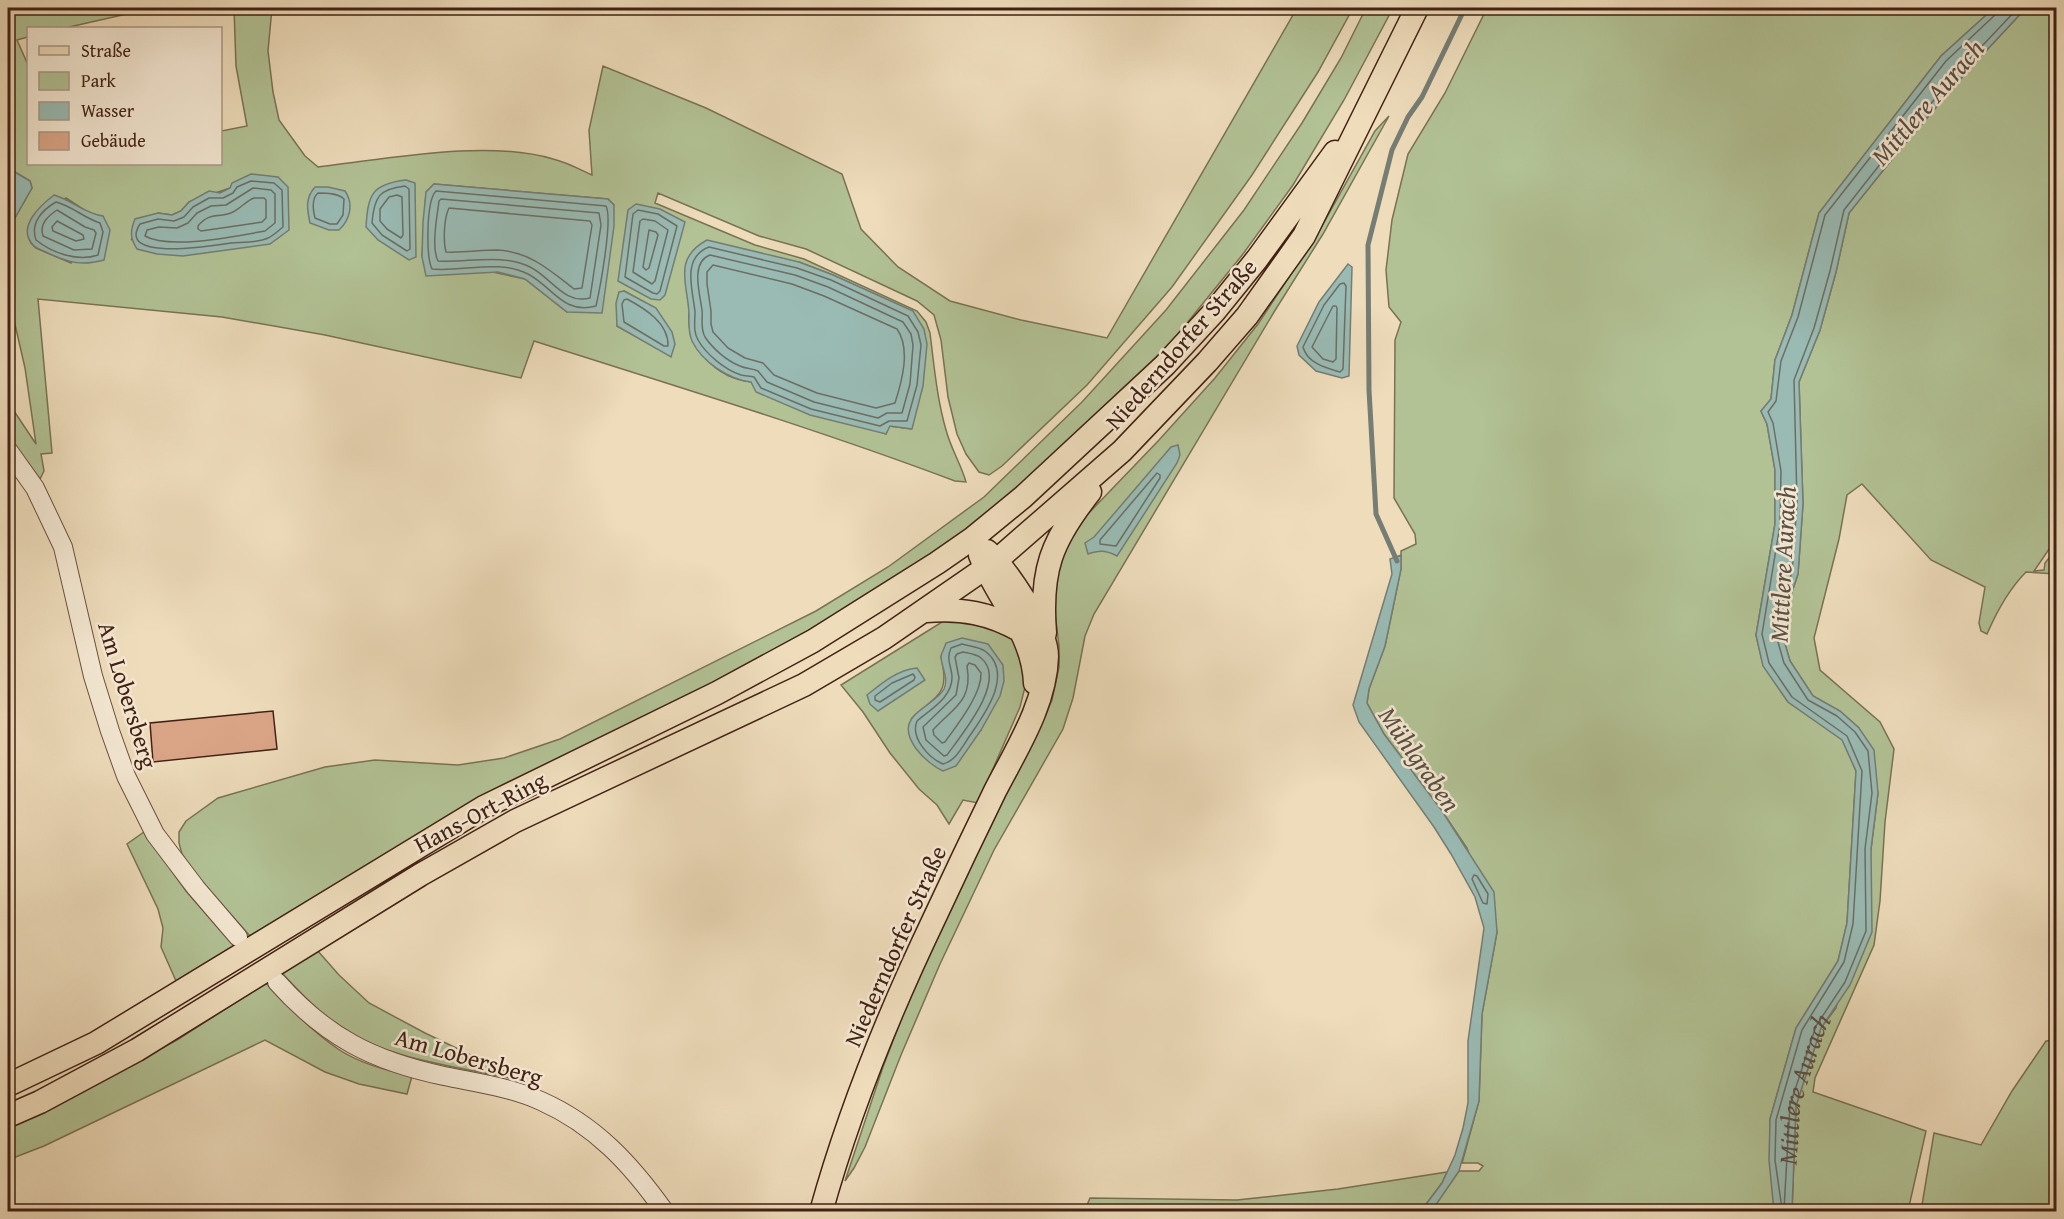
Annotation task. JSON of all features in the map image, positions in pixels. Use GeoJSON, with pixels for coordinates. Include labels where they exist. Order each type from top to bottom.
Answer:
{"type":"FeatureCollection","features":[{"type":"Feature","properties":{"kind":"main road","name":"Niederndorfer Straße"},"geometry":{"type":"LineString","coordinates":[[991,565],[1122,451],[1231,335],[1283,268],[1304,236],[1326,195],[1417,8]]}},
{"type":"Feature","properties":{"kind":"main road","name":"Niederndorfer Straße"},"geometry":{"type":"LineString","coordinates":[[821,1212],[841,1145],[891,1017],[932,921],[1034,708],[1044,680],[1047,647],[1036,621],[991,565],[973,538],[1023,498],[1112,416],[1165,365],[1214,312],[1306,193],[1375,94]]}},
{"type":"Feature","properties":{"kind":"main road"},"geometry":{"type":"LineString","coordinates":[[1047,647],[1043,592],[1046,570],[1053,549],[1080,505],[1122,451]]}},
{"type":"Feature","properties":{"kind":"main road","name":"Hans-Ort-Ring"},"geometry":{"type":"LineString","coordinates":[[8,1085],[96,1043],[484,807],[717,693],[813,641],[881,600],[973,538]]}},
{"type":"Feature","properties":{"kind":"main road","name":"Niederndorfer Straße"},"geometry":{"type":"LineString","coordinates":[[991,565],[1032,656],[1035,671],[1034,708]]}},
{"type":"Feature","properties":{"kind":"main road","name":"Hans-Ort-Ring"},"geometry":{"type":"LineString","coordinates":[[8,1116],[40,1102],[137,1050],[420,875],[515,821],[804,685],[884,638],[991,565]]}},
{"type":"Feature","properties":{"kind":"main road"},"geometry":{"type":"LineString","coordinates":[[926,611],[948,609],[980,613],[1006,622],[1021,631]]}},
{"type":"Feature","properties":{"kind":"street","name":"Am Lobersberg"},"geometry":{"type":"LineString","coordinates":[[8,450],[35,488],[63,547],[93,676],[126,776],[155,834],[196,888],[238,937]]}},
{"type":"Feature","properties":{"kind":"street","name":"Am Lobersberg"},"geometry":{"type":"LineString","coordinates":[[277,982],[300,1008],[329,1031],[357,1047],[403,1065],[443,1076],[501,1087],[540,1100],[569,1116],[605,1141],[628,1164],[665,1212]]}},
{"type":"Feature","properties":{"kind":"green space"},"geometry":{"type":"Polygon","coordinates":[[[8,8],[153,8],[69,27],[27,27],[27,37],[17,40],[27,63],[27,165],[222,165],[222,131],[247,126],[236,66],[234,8],[272,8],[268,51],[279,120],[305,156],[318,167],[437,152],[498,151],[527,153],[553,159],[592,175],[589,130],[603,66],[706,108],[842,174],[861,229],[898,267],[950,301],[1021,320],[1107,338],[1297,8],[1353,8],[1318,72],[1252,175],[1172,287],[1087,385],[1002,466],[989,475],[979,472],[966,454],[957,434],[948,397],[941,340],[934,315],[917,301],[806,249],[759,236],[658,193],[655,203],[755,245],[804,259],[917,311],[926,322],[930,333],[943,418],[966,482],[955,481],[693,391],[534,341],[521,378],[325,335],[222,317],[38,299],[52,453],[41,454],[44,471],[40,479],[8,436],[8,402],[36,444],[25,368],[8,294],[8,230],[32,188],[30,181],[8,168],[8,8]],[[434,184],[426,192],[422,257],[525,279],[567,312],[614,205],[608,199],[434,184]],[[230,188],[189,202],[181,211],[172,215],[158,213],[131,240],[230,188]],[[66,198],[28,232],[31,243],[36,248],[71,263],[92,215],[66,198]],[[799,262],[689,313],[689,326],[698,349],[716,368],[727,374],[886,434],[889,426],[911,429],[912,311],[799,262]],[[624,291],[617,326],[671,356],[655,308],[624,291]]]}},
{"type":"Feature","properties":{"kind":"green space"},"geometry":{"type":"Polygon","coordinates":[[[1366,8],[1393,8],[1344,100],[1293,185],[1243,254],[1174,339],[1093,422],[991,512],[877,594],[704,688],[524,776],[430,827],[250,936],[196,875],[182,854],[179,832],[186,821],[218,798],[325,767],[375,760],[458,765],[504,758],[560,739],[816,611],[888,567],[984,497],[1082,402],[1166,310],[1244,210],[1302,123],[1341,58],[1366,8]]]}},
{"type":"Feature","properties":{"kind":"green space"},"geometry":{"type":"Polygon","coordinates":[[[1487,8],[1994,8],[1941,56],[1819,213],[1792,315],[1775,360],[1771,399],[1761,411],[1767,424],[1775,470],[1775,524],[1756,635],[1763,665],[1788,702],[1843,740],[1856,771],[1847,923],[1838,961],[1796,1028],[1770,1119],[1774,1211],[1431,1211],[1459,1171],[1479,1171],[1483,1166],[1478,1163],[1462,1163],[1479,1101],[1482,1014],[1497,932],[1467,848],[1384,734],[1367,703],[1369,689],[1385,646],[1401,569],[1401,551],[1416,544],[1415,534],[1394,498],[1395,340],[1401,322],[1389,307],[1386,270],[1392,220],[1408,154],[1445,93],[1487,8]]]}},
{"type":"Feature","properties":{"kind":"green space"},"geometry":{"type":"Polygon","coordinates":[[[2026,8],[2056,8],[2056,539],[2034,571],[2044,570],[2045,563],[2056,549],[2056,574],[2026,572],[2004,601],[1987,634],[1981,631],[1979,623],[1985,587],[1931,560],[1862,484],[1847,495],[1839,539],[1814,638],[1820,670],[1880,722],[1894,749],[1874,945],[1815,1078],[1813,1092],[1926,1131],[1908,1211],[1792,1211],[1796,1106],[1821,1028],[1836,1008],[1871,849],[1878,793],[1859,728],[1840,711],[1813,696],[1790,661],[1780,627],[1798,574],[1803,504],[1799,382],[1820,330],[1849,213],[1970,68],[2026,8]]]}},
{"type":"Feature","properties":{"kind":"green space"},"geometry":{"type":"Polygon","coordinates":[[[1389,116],[1323,234],[1094,614],[1085,636],[1073,698],[1063,729],[994,850],[940,964],[865,1147],[845,1181],[883,1067],[917,978],[982,838],[1031,747],[1052,700],[1059,667],[1053,596],[1057,559],[1087,515],[1215,378],[1258,324],[1318,233],[1375,131],[1389,116]]]}},
{"type":"Feature","properties":{"kind":"green space"},"geometry":{"type":"Polygon","coordinates":[[[954,619],[1001,630],[1012,639],[1019,650],[1026,683],[1020,707],[978,803],[963,800],[949,824],[937,805],[919,789],[890,753],[863,712],[841,685],[942,622],[954,619]],[[941,656],[943,686],[935,698],[912,718],[981,730],[941,656]]]}},
{"type":"Feature","properties":{"kind":"green space"},"geometry":{"type":"Polygon","coordinates":[[[144,832],[186,891],[234,946],[176,981],[161,947],[163,928],[158,909],[127,844],[144,832]]]}},
{"type":"Feature","properties":{"kind":"green space"},"geometry":{"type":"Polygon","coordinates":[[[317,950],[339,975],[369,1003],[527,1082],[425,1061],[376,1046],[353,1035],[324,1016],[282,973],[317,950]]]}},
{"type":"Feature","properties":{"kind":"green space"},"geometry":{"type":"Polygon","coordinates":[[[266,983],[300,1018],[338,1049],[374,1066],[412,1076],[407,1094],[359,1084],[325,1072],[265,1040],[44,1146],[8,1160],[8,1127],[177,1040],[266,983]]]}},
{"type":"Feature","properties":{"kind":"green space"},"geometry":{"type":"Polygon","coordinates":[[[2056,1040],[2056,1211],[1921,1211],[1934,1133],[1981,1145],[2012,1091],[2046,1041],[2056,1040]]]}},
{"type":"Feature","properties":{"kind":"green space"},"geometry":{"type":"Polygon","coordinates":[[[1447,1172],[1442,1183],[1421,1211],[1084,1212],[1090,1198],[1237,1200],[1338,1189],[1447,1172]]]}},
{"type":"Feature","properties":{"kind":"water","name":"Mittlere Aurach"},"geometry":{"type":"Polygon","coordinates":[[[1994,8],[2026,8],[1970,68],[1849,213],[1820,330],[1799,382],[1803,504],[1798,574],[1780,627],[1790,661],[1813,696],[1840,711],[1859,728],[1874,750],[1878,793],[1871,849],[1872,932],[1850,985],[1821,1028],[1796,1106],[1792,1211],[1774,1211],[1769,1160],[1770,1119],[1796,1028],[1838,961],[1847,923],[1856,771],[1842,740],[1788,702],[1763,666],[1756,635],[1775,524],[1775,470],[1767,424],[1761,411],[1771,399],[1775,360],[1792,315],[1819,213],[1941,56],[1994,8]]]}},
{"type":"Feature","properties":{"kind":"water"},"geometry":{"type":"Polygon","coordinates":[[[8,168],[30,181],[32,188],[8,230],[8,168]]]}},
{"type":"Feature","properties":{"kind":"water"},"geometry":{"type":"Polygon","coordinates":[[[251,174],[278,177],[288,187],[289,230],[270,244],[183,256],[157,254],[137,249],[132,234],[135,219],[158,213],[172,215],[209,191],[220,193],[230,188],[232,183],[251,174]]]}},
{"type":"Feature","properties":{"kind":"water"},"geometry":{"type":"Polygon","coordinates":[[[406,180],[415,183],[416,257],[409,260],[378,240],[366,227],[368,206],[374,193],[386,184],[406,180]]]}},
{"type":"Feature","properties":{"kind":"water"},"geometry":{"type":"Polygon","coordinates":[[[434,184],[608,199],[614,205],[614,226],[602,313],[567,312],[525,279],[498,272],[426,276],[422,257],[423,222],[426,192],[434,184]]]}},
{"type":"Feature","properties":{"kind":"water"},"geometry":{"type":"Polygon","coordinates":[[[315,187],[345,191],[348,196],[350,212],[346,222],[339,230],[329,230],[310,223],[308,204],[315,187]]]}},
{"type":"Feature","properties":{"kind":"water"},"geometry":{"type":"Polygon","coordinates":[[[54,195],[90,213],[103,216],[110,230],[104,260],[89,263],[70,261],[33,245],[28,238],[29,224],[37,210],[54,195]]]}},
{"type":"Feature","properties":{"kind":"water"},"geometry":{"type":"Polygon","coordinates":[[[636,204],[660,209],[685,222],[665,295],[660,300],[651,299],[618,281],[628,210],[636,204]]]}},
{"type":"Feature","properties":{"kind":"water"},"geometry":{"type":"Polygon","coordinates":[[[707,240],[799,262],[913,311],[924,329],[927,344],[923,386],[912,429],[890,426],[886,434],[810,415],[756,392],[751,382],[725,373],[702,356],[689,331],[684,273],[689,255],[707,240]]]}},
{"type":"Feature","properties":{"kind":"water"},"geometry":{"type":"Polygon","coordinates":[[[1348,264],[1352,267],[1349,376],[1342,378],[1316,371],[1299,355],[1297,346],[1319,302],[1348,264]]]}},
{"type":"Feature","properties":{"kind":"water"},"geometry":{"type":"Polygon","coordinates":[[[624,291],[656,308],[672,332],[675,344],[671,357],[617,326],[616,303],[619,292],[624,291]]]}},
{"type":"Feature","properties":{"kind":"water"},"geometry":{"type":"Polygon","coordinates":[[[1178,445],[1180,455],[1177,463],[1117,556],[1102,551],[1088,554],[1085,543],[1094,537],[1171,447],[1178,445]]]}},
{"type":"Feature","properties":{"kind":"water"},"geometry":{"type":"Polygon","coordinates":[[[1401,555],[1401,569],[1385,646],[1369,689],[1367,703],[1384,734],[1442,811],[1494,892],[1497,932],[1482,1014],[1479,1101],[1459,1171],[1431,1212],[1421,1211],[1442,1183],[1455,1155],[1468,1103],[1468,1041],[1484,928],[1475,897],[1451,854],[1359,722],[1353,705],[1392,574],[1390,559],[1401,555]]]}},
{"type":"Feature","properties":{"kind":"water"},"geometry":{"type":"Polygon","coordinates":[[[962,638],[988,644],[1003,665],[1004,681],[1000,696],[981,730],[956,766],[943,771],[929,762],[916,748],[911,741],[909,724],[916,713],[938,697],[944,689],[946,680],[941,654],[946,643],[962,638]]]}},
{"type":"Feature","properties":{"kind":"water"},"geometry":{"type":"Polygon","coordinates":[[[917,668],[925,680],[878,711],[870,704],[867,695],[878,686],[896,674],[917,668]]]}},
{"type":"Feature","properties":{"kind":"building"},"geometry":{"type":"Polygon","coordinates":[[[273,711],[277,749],[153,762],[150,723],[273,711]]]}},
{"type":"Feature","properties":{"kind":"waterway","name":"Mühlgraben"},"geometry":{"type":"LineString","coordinates":[[1397,561],[1376,514],[1369,390],[1368,245],[1392,150],[1408,117],[1422,97],[1465,8]]}}]}
